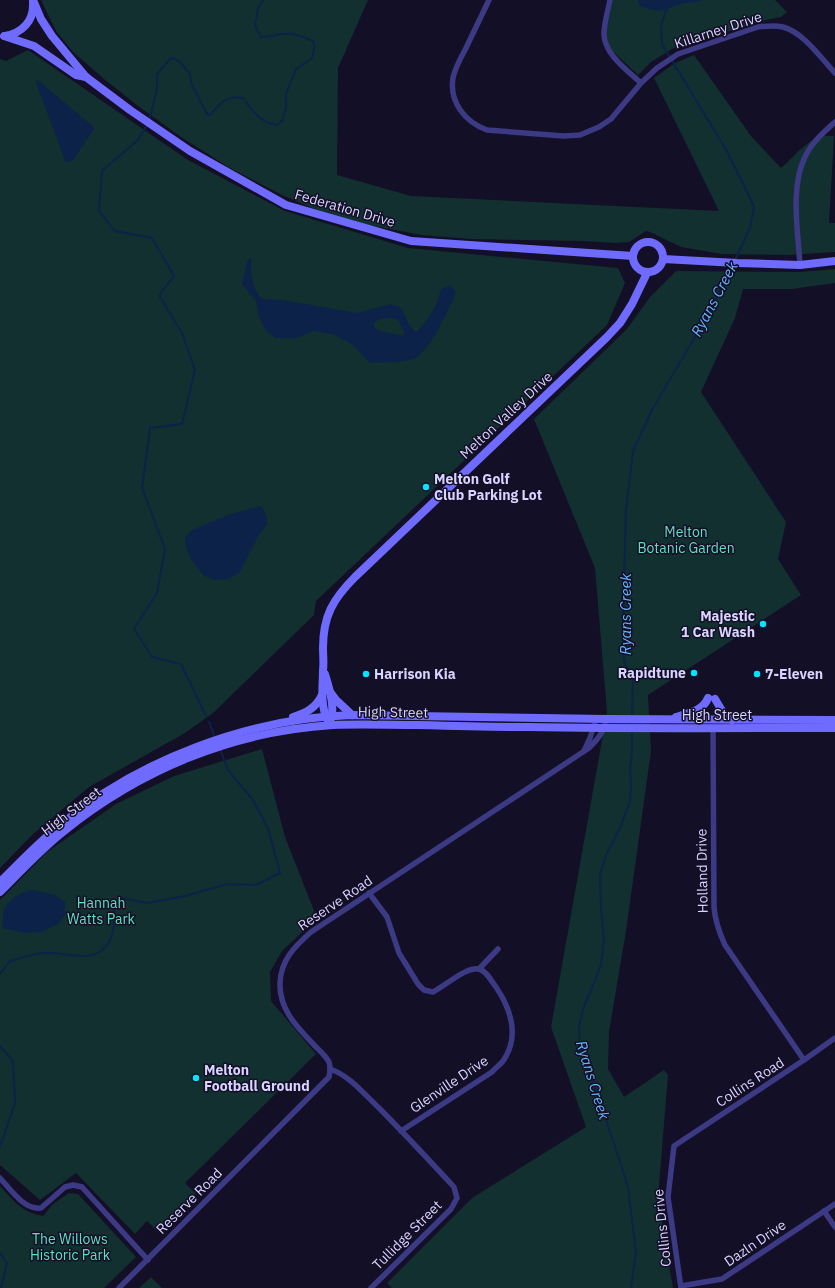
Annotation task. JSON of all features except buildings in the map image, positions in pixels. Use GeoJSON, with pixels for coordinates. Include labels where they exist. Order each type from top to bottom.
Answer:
{"type":"FeatureCollection","features":[{"type":"Feature","properties":{"kind":"main road"},"geometry":{"type":"LineString","coordinates":[[2,36],[17,33],[27,24],[33,12],[33,0]]}},
{"type":"Feature","properties":{"kind":"main road","name":"Federation Drive"},"geometry":{"type":"LineString","coordinates":[[33,0],[41,19],[52,36],[86,78],[190,152],[286,205],[411,241],[633,256]]}},
{"type":"Feature","properties":{"kind":"main road","name":"Federation Drive"},"geometry":{"type":"LineString","coordinates":[[2,36],[34,46],[76,75],[86,78]]}},
{"type":"Feature","properties":{"kind":"main road"},"geometry":{"type":"LineString","coordinates":[[644,242],[655,244],[660,247],[663,253],[662,264],[658,269],[647,273],[636,267],[633,262],[633,256],[634,250],[638,245],[644,242]]}},
{"type":"Feature","properties":{"kind":"main road"},"geometry":{"type":"LineString","coordinates":[[663,259],[800,265],[835,261]]}},
{"type":"Feature","properties":{"kind":"main road","name":"Melton Valley Drive"},"geometry":{"type":"LineString","coordinates":[[330,725],[324,669],[323,632],[327,617],[334,601],[343,589],[607,338],[620,323],[632,304],[647,273]]}},
{"type":"Feature","properties":{"kind":"main road"},"geometry":{"type":"LineString","coordinates":[[262,728],[307,712],[317,704],[326,693],[352,715]]}},
{"type":"Feature","properties":{"kind":"main road"},"geometry":{"type":"LineString","coordinates":[[670,720],[700,708],[711,699],[724,714],[732,720]]}},
{"type":"Feature","properties":{"kind":"main road","name":"High Street"},"geometry":{"type":"LineString","coordinates":[[0,882],[60,825],[94,801],[140,772],[171,757],[207,747],[262,728],[329,716],[352,715],[596,718],[631,724],[713,724],[835,728]]}},
{"type":"Feature","properties":{"kind":"main road","name":"High Street"},"geometry":{"type":"LineString","coordinates":[[222,742],[330,725],[370,724],[604,728],[670,720],[713,724],[732,720],[835,720]]}},
{"type":"Feature","properties":{"kind":"main road","name":"High Street"},"geometry":{"type":"LineString","coordinates":[[0,892],[29,862],[54,840],[111,797],[154,773],[207,747]]}},
{"type":"Feature","properties":{"kind":"street","name":"Killarney Drive"},"geometry":{"type":"LineString","coordinates":[[489,0],[455,71],[453,79],[454,95],[459,108],[471,122],[478,127],[487,130],[564,136],[580,135],[599,127],[611,119],[641,83],[657,68],[678,54],[758,27],[772,25],[784,27],[794,32],[802,38],[835,73]]}},
{"type":"Feature","properties":{"kind":"street"},"geometry":{"type":"LineString","coordinates":[[610,0],[604,35],[605,45],[616,59],[641,83]]}},
{"type":"Feature","properties":{"kind":"street"},"geometry":{"type":"LineString","coordinates":[[800,265],[797,206],[797,190],[800,173],[805,157],[815,142],[835,122]]}},
{"type":"Feature","properties":{"kind":"street"},"geometry":{"type":"LineString","coordinates":[[584,752],[594,728],[596,718]]}},
{"type":"Feature","properties":{"kind":"street","name":"Reserve Road"},"geometry":{"type":"LineString","coordinates":[[119,1288],[329,1078],[330,1063],[287,1014],[281,1000],[280,975],[290,952],[310,932],[584,752],[596,740],[604,728],[606,719]]}},
{"type":"Feature","properties":{"kind":"street","name":"Holland Drive"},"geometry":{"type":"LineString","coordinates":[[713,724],[715,920],[725,945],[804,1060]]}},
{"type":"Feature","properties":{"kind":"street"},"geometry":{"type":"LineString","coordinates":[[369,893],[386,917],[399,953],[418,984],[424,990],[433,992],[442,988],[468,970],[479,970],[498,949]]}},
{"type":"Feature","properties":{"kind":"street","name":"Glenville Drive"},"geometry":{"type":"LineString","coordinates":[[401,1131],[492,1072],[503,1061],[510,1045],[512,1032],[510,1014],[501,995],[486,974],[479,970]]}},
{"type":"Feature","properties":{"kind":"street","name":"Collins Road"},"geometry":{"type":"LineString","coordinates":[[676,1144],[835,1038]]}},
{"type":"Feature","properties":{"kind":"street"},"geometry":{"type":"LineString","coordinates":[[330,1070],[339,1073],[350,1080],[401,1131]]}},
{"type":"Feature","properties":{"kind":"street","name":"Tullidge Street"},"geometry":{"type":"LineString","coordinates":[[371,1288],[451,1209],[457,1198],[454,1187],[401,1131]]}},
{"type":"Feature","properties":{"kind":"street","name":"Collins Drive"},"geometry":{"type":"LineString","coordinates":[[676,1144],[673,1150],[668,1197],[681,1287]]}},
{"type":"Feature","properties":{"kind":"street"},"geometry":{"type":"LineString","coordinates":[[0,1179],[26,1205],[36,1209],[41,1208],[65,1187],[73,1184],[82,1187],[148,1260]]}},
{"type":"Feature","properties":{"kind":"street","name":"Dazln Drive"},"geometry":{"type":"LineString","coordinates":[[681,1287],[722,1279],[835,1204]]}},
{"type":"Feature","properties":{"kind":"street"},"geometry":{"type":"LineString","coordinates":[[824,1211],[835,1227]]}},
{"type":"Feature","properties":{"kind":"green space"},"geometry":{"type":"Polygon","coordinates":[[[41,0],[368,0],[338,68],[337,175],[411,196],[719,211],[654,78],[675,63],[694,55],[751,136],[781,168],[811,141],[826,136],[834,136],[829,223],[835,223],[835,252],[788,255],[722,254],[681,247],[646,231],[629,242],[615,243],[472,239],[421,235],[359,223],[312,208],[282,195],[230,168],[181,137],[138,106],[73,52],[56,31],[41,0]]]}},
{"type":"Feature","properties":{"kind":"green space"},"geometry":{"type":"Polygon","coordinates":[[[613,0],[775,0],[787,12],[781,17],[766,20],[674,48],[651,62],[638,75],[608,47],[605,36],[613,0]]]}},
{"type":"Feature","properties":{"kind":"green space"},"geometry":{"type":"Polygon","coordinates":[[[28,50],[188,160],[285,211],[408,248],[618,268],[625,283],[607,325],[316,601],[314,615],[213,713],[185,733],[89,787],[33,834],[0,868],[0,59],[6,61],[28,50]]]}},
{"type":"Feature","properties":{"kind":"green space","name":"Melton Botanic Garden"},"geometry":{"type":"Polygon","coordinates":[[[835,269],[835,283],[792,289],[743,289],[735,318],[701,392],[786,522],[778,559],[801,595],[648,695],[651,751],[626,931],[609,1032],[608,1069],[624,1097],[664,1070],[668,1075],[658,1198],[673,1288],[392,1288],[387,1283],[472,1198],[586,1127],[551,1027],[607,712],[595,568],[534,419],[627,329],[650,297],[676,271],[800,272],[835,269]]]}},
{"type":"Feature","properties":{"kind":"green space","name":"Hannah Watts Park"},"geometry":{"type":"Polygon","coordinates":[[[262,749],[285,837],[317,918],[282,951],[270,972],[271,1001],[316,1054],[185,1183],[196,1194],[158,1232],[147,1221],[135,1234],[76,1173],[40,1200],[0,1165],[0,900],[47,852],[116,804],[174,776],[262,749]]]}},
{"type":"Feature","properties":{"kind":"green space","name":"The Willows Historic Park"},"geometry":{"type":"Polygon","coordinates":[[[0,1186],[23,1209],[43,1216],[53,1204],[69,1193],[78,1194],[136,1257],[104,1288],[0,1288],[0,1186]]]}},
{"type":"Feature","properties":{"kind":"green space"},"geometry":{"type":"Polygon","coordinates":[[[151,1277],[162,1288],[139,1288],[151,1277]]]}},
{"type":"Feature","properties":{"kind":"water"},"geometry":{"type":"Polygon","coordinates":[[[638,0],[703,0],[684,3],[658,11],[640,6],[638,0]]]}},
{"type":"Feature","properties":{"kind":"water"},"geometry":{"type":"Polygon","coordinates":[[[38,80],[95,128],[73,160],[66,163],[36,83],[38,80]]]}},
{"type":"Feature","properties":{"kind":"water"},"geometry":{"type":"Polygon","coordinates":[[[251,258],[254,285],[262,299],[283,300],[358,313],[390,304],[400,307],[409,325],[416,332],[425,323],[432,312],[441,289],[449,285],[456,293],[431,342],[417,357],[405,361],[370,363],[352,344],[332,334],[313,331],[297,338],[276,338],[266,331],[259,317],[256,301],[242,284],[247,261],[251,258]],[[390,318],[380,319],[374,323],[373,326],[380,331],[404,336],[398,320],[390,318]]]}},
{"type":"Feature","properties":{"kind":"water"},"geometry":{"type":"Polygon","coordinates":[[[260,506],[264,510],[267,524],[259,535],[240,572],[229,579],[214,580],[203,575],[191,559],[186,548],[185,538],[192,530],[231,514],[260,506]]]}},
{"type":"Feature","properties":{"kind":"water"},"geometry":{"type":"Polygon","coordinates":[[[34,890],[55,895],[65,902],[65,915],[58,924],[42,932],[25,933],[3,928],[4,911],[10,901],[24,892],[34,890]]]}},
{"type":"Feature","properties":{"kind":"waterway"},"geometry":{"type":"LineString","coordinates":[[149,121],[157,89],[157,74],[171,58],[180,62],[190,74],[191,83],[207,114],[210,115],[224,101],[237,97],[243,98],[261,119],[277,125],[282,121],[286,108],[286,94],[296,69],[312,58],[314,42],[291,34],[261,37],[255,26],[258,8],[263,0]]}},
{"type":"Feature","properties":{"kind":"waterway","name":"Ryans Creek"},"geometry":{"type":"LineString","coordinates":[[667,8],[661,25],[662,44],[725,148],[754,207],[750,228],[735,260]]}},
{"type":"Feature","properties":{"kind":"waterway"},"geometry":{"type":"LineString","coordinates":[[147,125],[138,140],[102,171],[99,211],[115,231],[152,238],[174,276],[159,295],[182,333],[195,370],[182,424],[150,428],[142,488],[165,549],[157,593],[134,629],[152,657],[181,664],[206,716]]}},
{"type":"Feature","properties":{"kind":"waterway","name":"Ryans Creek"},"geometry":{"type":"LineString","coordinates":[[632,716],[633,680],[624,661],[623,619],[626,510],[633,451],[653,408],[698,332],[733,264]]}},
{"type":"Feature","properties":{"kind":"waterway"},"geometry":{"type":"LineString","coordinates":[[209,722],[215,738]]}},
{"type":"Feature","properties":{"kind":"waterway","name":"Ryans Creek"},"geometry":{"type":"LineString","coordinates":[[631,1288],[636,1252],[628,1188],[580,1045],[579,1026],[584,1006],[601,965],[604,940],[600,875],[606,855],[619,830],[630,802],[632,731]]}},
{"type":"Feature","properties":{"kind":"waterway"},"geometry":{"type":"LineString","coordinates":[[0,974],[10,961],[32,955],[51,953],[83,956],[93,955],[101,951],[111,938],[114,921],[113,903],[118,897],[147,903],[185,896],[227,884],[256,885],[280,873],[268,828],[253,800],[228,770],[220,749]]}},
{"type":"Feature","properties":{"kind":"waterway"},"geometry":{"type":"LineString","coordinates":[[0,1046],[13,1061],[15,1103],[0,1147]]}},
{"type":"Feature","properties":{"kind":"waterway"},"geometry":{"type":"LineString","coordinates":[[0,1253],[7,1263],[1,1288]]}},
{"type":"Feature","properties":{"kind":"place","name":"Melton Golf Club Parking Lot"},"geometry":{"type":"Point","coordinates":[426,487]}},
{"type":"Feature","properties":{"kind":"place","name":"Majestic 1 Car Wash"},"geometry":{"type":"Point","coordinates":[763,624]}},
{"type":"Feature","properties":{"kind":"place","name":"Rapidtune"},"geometry":{"type":"Point","coordinates":[694,673]}},
{"type":"Feature","properties":{"kind":"place","name":"Harrison Kia"},"geometry":{"type":"Point","coordinates":[366,674]}},
{"type":"Feature","properties":{"kind":"place","name":"7-Eleven"},"geometry":{"type":"Point","coordinates":[757,674]}},
{"type":"Feature","properties":{"kind":"place","name":"Melton Football Ground"},"geometry":{"type":"Point","coordinates":[196,1078]}}]}
